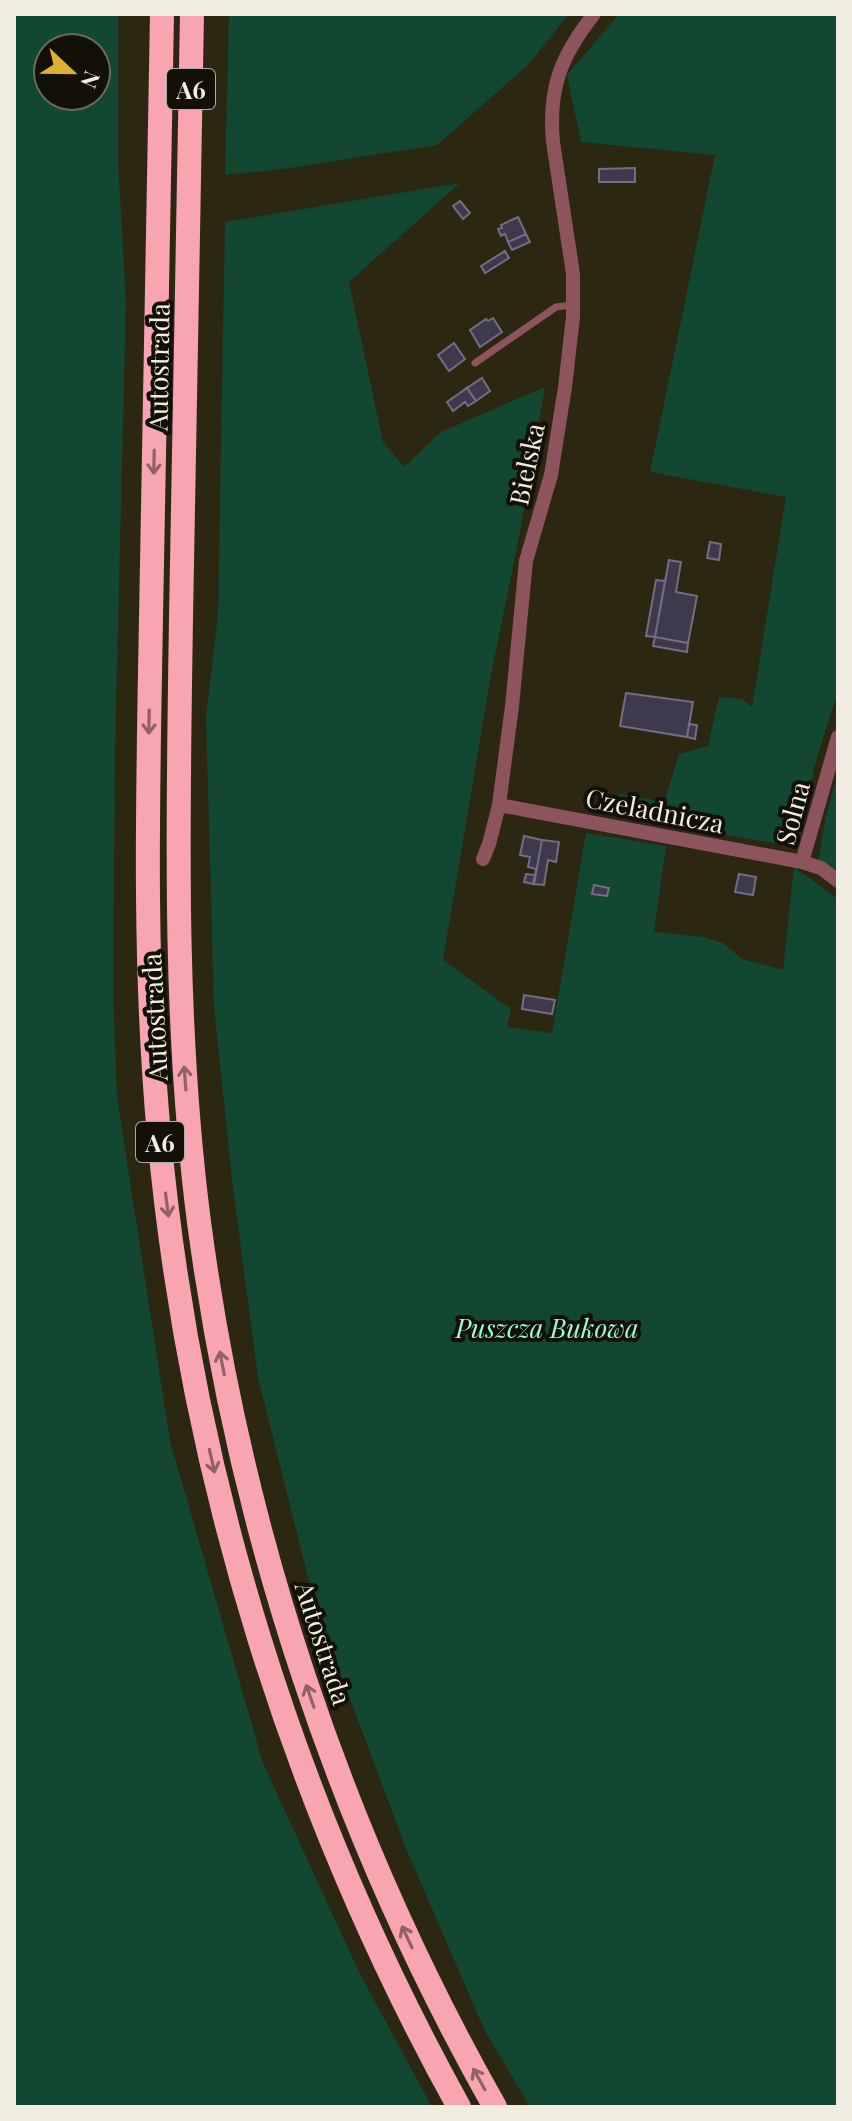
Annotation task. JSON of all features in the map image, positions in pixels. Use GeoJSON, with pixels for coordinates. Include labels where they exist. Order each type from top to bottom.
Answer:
{"type":"FeatureCollection","features":[{"type":"Feature","properties":{"kind":"highway","name":"Autostrada"},"geometry":{"type":"LineString","coordinates":[[162,14],[148,954],[159,1135],[173,1254],[190,1359],[209,1448],[250,1608],[298,1752],[330,1837],[378,1947],[459,2107]]}},
{"type":"Feature","properties":{"kind":"highway","name":"Autostrada"},"geometry":{"type":"LineString","coordinates":[[192,14],[178,914],[183,1051],[198,1217],[217,1338],[256,1516],[318,1719],[361,1833],[397,1916],[463,2051],[495,2107]]}},
{"type":"Feature","properties":{"kind":"street","name":"Bielska"},"geometry":{"type":"LineString","coordinates":[[483,859],[499,805],[526,561],[551,475],[574,304],[573,274],[551,123],[552,105],[557,77],[575,40],[594,14]]}},
{"type":"Feature","properties":{"kind":"street","name":"Solna"},"geometry":{"type":"LineString","coordinates":[[838,737],[802,862],[821,868],[838,881]]}},
{"type":"Feature","properties":{"kind":"street","name":"Czeladnicza"},"geometry":{"type":"LineString","coordinates":[[499,805],[802,862]]}},
{"type":"Feature","properties":{"kind":"lane"},"geometry":{"type":"LineString","coordinates":[[475,363],[556,307],[574,304]]}},
{"type":"Feature","properties":{"kind":"green space"},"geometry":{"type":"Polygon","coordinates":[[[14,14],[118,14],[118,160],[126,303],[115,747],[113,991],[117,1097],[170,1441],[263,1763],[360,1974],[432,2107],[14,2107],[14,14]]]}},
{"type":"Feature","properties":{"kind":"green space"},"geometry":{"type":"Polygon","coordinates":[[[229,14],[569,14],[528,65],[437,145],[225,175],[229,14]]]}},
{"type":"Feature","properties":{"kind":"green space"},"geometry":{"type":"Polygon","coordinates":[[[619,14],[838,14],[838,691],[814,768],[798,847],[616,817],[606,805],[620,794],[664,802],[679,754],[708,746],[719,697],[742,699],[752,707],[786,497],[650,472],[715,155],[581,142],[567,75],[619,14]]]}},
{"type":"Feature","properties":{"kind":"green space","name":"Puszcza Bukowa"},"geometry":{"type":"Polygon","coordinates":[[[460,183],[349,282],[383,442],[404,467],[441,432],[545,387],[490,680],[443,960],[511,1009],[507,1027],[552,1033],[586,833],[666,846],[654,932],[703,937],[723,943],[742,959],[783,970],[794,867],[838,899],[838,2107],[530,2107],[484,2029],[405,1846],[338,1667],[307,1573],[258,1377],[233,1188],[214,1007],[206,717],[218,615],[225,222],[460,183]]]}},
{"type":"Feature","properties":{"kind":"green space"},"geometry":{"type":"Polygon","coordinates":[[[838,772],[838,875],[818,862],[838,772]]]}},
{"type":"Feature","properties":{"kind":"building"},"geometry":{"type":"Polygon","coordinates":[[[635,168],[635,182],[599,182],[599,169],[635,168]]]}},
{"type":"Feature","properties":{"kind":"building"},"geometry":{"type":"Polygon","coordinates":[[[460,201],[470,213],[463,219],[453,206],[460,201]]]}},
{"type":"Feature","properties":{"kind":"building"},"geometry":{"type":"Polygon","coordinates":[[[518,217],[526,234],[508,242],[505,234],[501,236],[498,229],[518,217]]]}},
{"type":"Feature","properties":{"kind":"building"},"geometry":{"type":"Polygon","coordinates":[[[526,234],[530,242],[512,250],[508,242],[526,234]]]}},
{"type":"Feature","properties":{"kind":"building"},"geometry":{"type":"Polygon","coordinates":[[[505,251],[509,258],[485,273],[481,266],[505,251]]]}},
{"type":"Feature","properties":{"kind":"building"},"geometry":{"type":"Polygon","coordinates":[[[493,318],[502,332],[480,347],[470,330],[493,318]]]}},
{"type":"Feature","properties":{"kind":"building"},"geometry":{"type":"Polygon","coordinates":[[[454,343],[465,359],[449,371],[438,355],[454,343]]]}},
{"type":"Feature","properties":{"kind":"building"},"geometry":{"type":"Polygon","coordinates":[[[482,378],[490,391],[476,401],[467,388],[482,378]]]}},
{"type":"Feature","properties":{"kind":"building"},"geometry":{"type":"Polygon","coordinates":[[[467,388],[476,401],[468,406],[465,402],[453,411],[447,402],[467,388]]]}},
{"type":"Feature","properties":{"kind":"building"},"geometry":{"type":"Polygon","coordinates":[[[710,542],[721,544],[719,560],[707,558],[710,542]]]}},
{"type":"Feature","properties":{"kind":"building"},"geometry":{"type":"Polygon","coordinates":[[[669,560],[681,562],[676,592],[697,596],[688,643],[655,637],[669,560]]]}},
{"type":"Feature","properties":{"kind":"building"},"geometry":{"type":"Polygon","coordinates":[[[656,580],[665,581],[655,637],[646,636],[656,580]]]}},
{"type":"Feature","properties":{"kind":"building"},"geometry":{"type":"Polygon","coordinates":[[[655,637],[688,643],[687,652],[653,646],[655,637]]]}},
{"type":"Feature","properties":{"kind":"building"},"geometry":{"type":"Polygon","coordinates":[[[626,693],[693,702],[687,737],[620,726],[626,693]]]}},
{"type":"Feature","properties":{"kind":"building"},"geometry":{"type":"Polygon","coordinates":[[[689,724],[697,725],[695,739],[687,737],[689,724]]]}},
{"type":"Feature","properties":{"kind":"building"},"geometry":{"type":"Polygon","coordinates":[[[524,836],[542,840],[534,884],[536,869],[528,867],[530,857],[520,855],[524,836]]]}},
{"type":"Feature","properties":{"kind":"building"},"geometry":{"type":"Polygon","coordinates":[[[542,840],[559,842],[556,862],[548,860],[544,885],[534,884],[542,840]]]}},
{"type":"Feature","properties":{"kind":"building"},"geometry":{"type":"Polygon","coordinates":[[[526,874],[535,875],[533,884],[524,882],[526,874]]]}},
{"type":"Feature","properties":{"kind":"building"},"geometry":{"type":"Polygon","coordinates":[[[739,874],[756,877],[753,895],[735,892],[739,874]]]}},
{"type":"Feature","properties":{"kind":"building"},"geometry":{"type":"Polygon","coordinates":[[[594,885],[609,888],[607,896],[592,894],[594,885]]]}},
{"type":"Feature","properties":{"kind":"building"},"geometry":{"type":"Polygon","coordinates":[[[524,995],[555,1000],[552,1014],[522,1009],[524,995]]]}}]}
